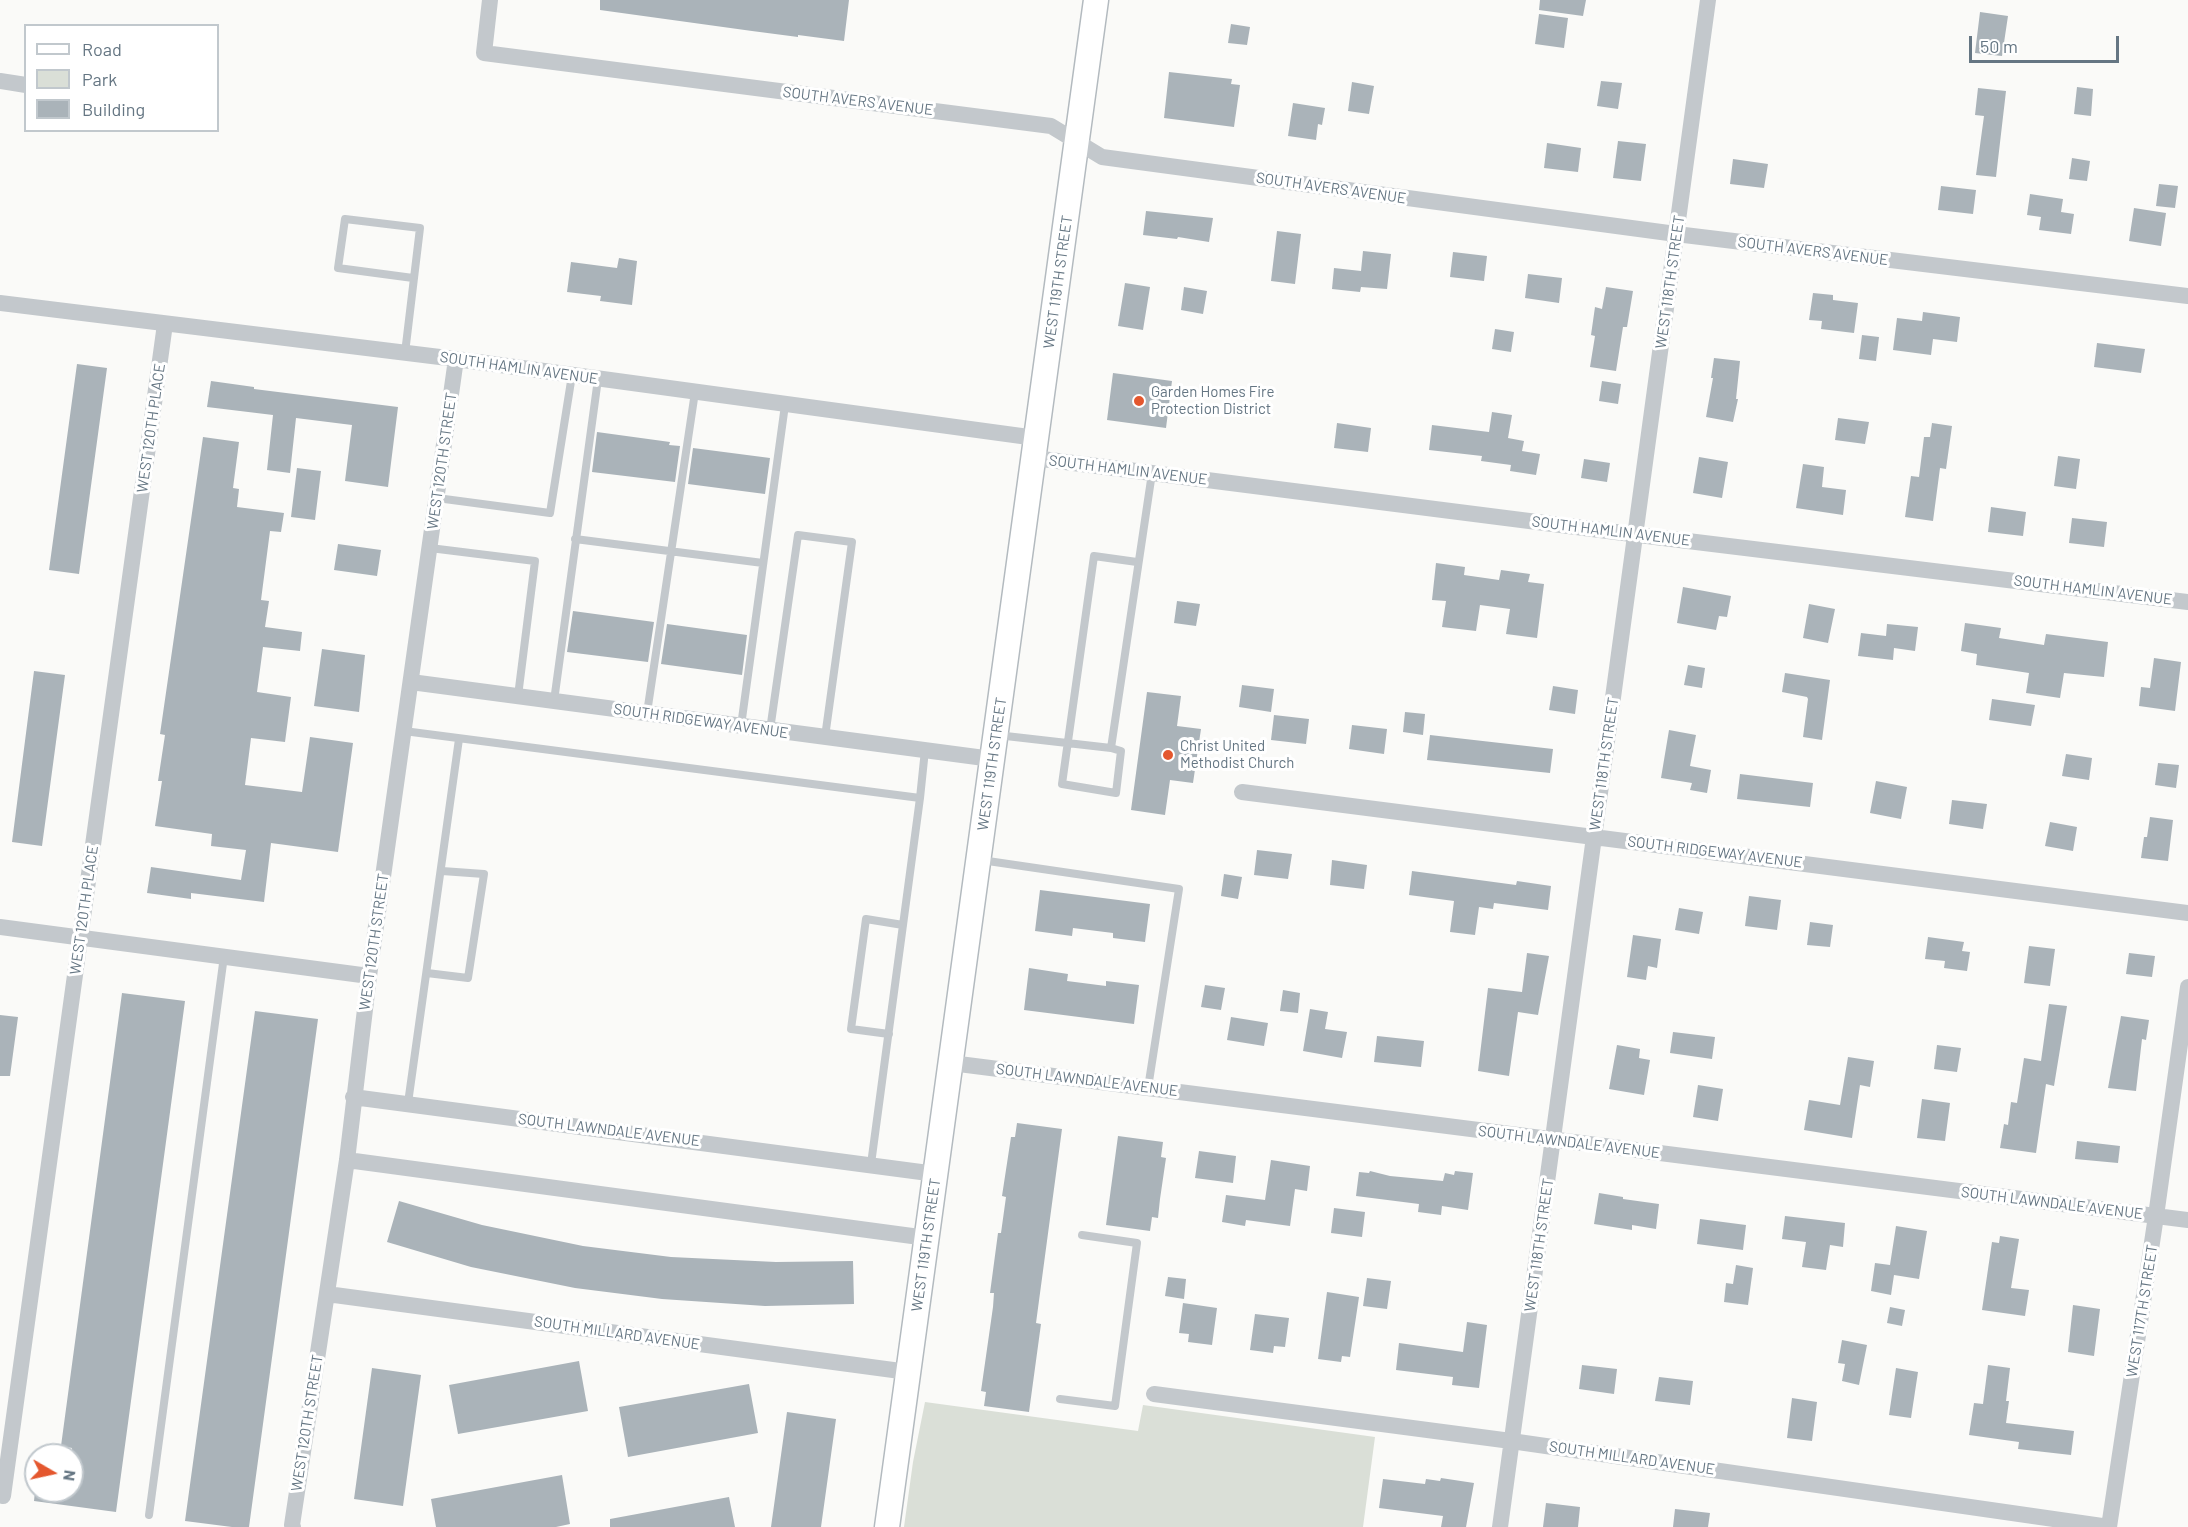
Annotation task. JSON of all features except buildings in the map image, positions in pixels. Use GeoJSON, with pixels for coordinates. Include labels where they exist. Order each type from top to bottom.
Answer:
{"type":"FeatureCollection","features":[{"type":"Feature","properties":{"kind":"street","name":"SOUTH AVERS AVENUE"},"geometry":{"type":"LineString","coordinates":[[490,0],[484,53],[1051,126],[1102,158],[1676,234],[2188,296]]}},
{"type":"Feature","properties":{"kind":"street","name":"WEST 119TH STREET"},"geometry":{"type":"LineString","coordinates":[[887,1527],[1096,0]]}},
{"type":"Feature","properties":{"kind":"street","name":"WEST 118TH STREET"},"geometry":{"type":"LineString","coordinates":[[1500,1527],[1708,0]]}},
{"type":"Feature","properties":{"kind":"street"},"geometry":{"type":"LineString","coordinates":[[0,81],[24,85]]}},
{"type":"Feature","properties":{"kind":"street","name":"SOUTH HAMLIN AVENUE"},"geometry":{"type":"LineString","coordinates":[[0,303],[456,359],[785,405],[1035,448],[1152,473],[2188,602]]}},
{"type":"Feature","properties":{"kind":"street","name":"WEST 120TH PLACE"},"geometry":{"type":"LineString","coordinates":[[3,1496],[165,324]]}},
{"type":"Feature","properties":{"kind":"street","name":"WEST 120TH STREET"},"geometry":{"type":"LineString","coordinates":[[292,1526],[347,1160],[369,976],[456,359]]}},
{"type":"Feature","properties":{"kind":"street","name":"SOUTH RIDGEWAY AVENUE"},"geometry":{"type":"LineString","coordinates":[[411,682],[992,759]]}},
{"type":"Feature","properties":{"kind":"street","name":"SOUTH RIDGEWAY AVENUE"},"geometry":{"type":"LineString","coordinates":[[1242,792],[2188,913]]}},
{"type":"Feature","properties":{"kind":"street"},"geometry":{"type":"LineString","coordinates":[[0,927],[369,976]]}},
{"type":"Feature","properties":{"kind":"street","name":"WEST 117TH STREET"},"geometry":{"type":"LineString","coordinates":[[2109,1527],[2188,987]]}},
{"type":"Feature","properties":{"kind":"street","name":"SOUTH LAWNDALE AVENUE"},"geometry":{"type":"LineString","coordinates":[[951,1063],[2188,1220]]}},
{"type":"Feature","properties":{"kind":"street","name":"SOUTH LAWNDALE AVENUE"},"geometry":{"type":"LineString","coordinates":[[353,1097],[936,1174]]}},
{"type":"Feature","properties":{"kind":"street"},"geometry":{"type":"LineString","coordinates":[[347,1160],[927,1238]]}},
{"type":"Feature","properties":{"kind":"street","name":"SOUTH MILLARD AVENUE"},"geometry":{"type":"LineString","coordinates":[[327,1294],[908,1372]]}},
{"type":"Feature","properties":{"kind":"street","name":"SOUTH MILLARD AVENUE"},"geometry":{"type":"LineString","coordinates":[[1154,1394],[1511,1441],[2109,1527]]}},
{"type":"Feature","properties":{"kind":"lane"},"geometry":{"type":"LineString","coordinates":[[405,353],[420,228],[345,219],[338,268],[413,278]]}},
{"type":"Feature","properties":{"kind":"lane"},"geometry":{"type":"LineString","coordinates":[[437,498],[550,513],[572,375]]}},
{"type":"Feature","properties":{"kind":"lane"},"geometry":{"type":"LineString","coordinates":[[554,701],[598,379]]}},
{"type":"Feature","properties":{"kind":"lane"},"geometry":{"type":"LineString","coordinates":[[647,713],[695,392]]}},
{"type":"Feature","properties":{"kind":"lane"},"geometry":{"type":"LineString","coordinates":[[741,726],[785,405]]}},
{"type":"Feature","properties":{"kind":"lane"},"geometry":{"type":"LineString","coordinates":[[1111,748],[1152,473]]}},
{"type":"Feature","properties":{"kind":"lane"},"geometry":{"type":"LineString","coordinates":[[770,730],[798,535],[852,542],[825,737]]}},
{"type":"Feature","properties":{"kind":"lane"},"geometry":{"type":"LineString","coordinates":[[576,538],[764,562]]}},
{"type":"Feature","properties":{"kind":"lane"},"geometry":{"type":"LineString","coordinates":[[430,548],[535,561],[518,696]]}},
{"type":"Feature","properties":{"kind":"lane"},"geometry":{"type":"LineString","coordinates":[[996,735],[1069,743],[1111,748],[1121,751],[1116,793],[1062,784],[1069,743],[1094,556],[1137,562]]}},
{"type":"Feature","properties":{"kind":"lane"},"geometry":{"type":"LineString","coordinates":[[404,731],[920,798]]}},
{"type":"Feature","properties":{"kind":"lane"},"geometry":{"type":"LineString","coordinates":[[408,1103],[459,739]]}},
{"type":"Feature","properties":{"kind":"lane"},"geometry":{"type":"LineString","coordinates":[[871,1164],[926,750]]}},
{"type":"Feature","properties":{"kind":"lane"},"geometry":{"type":"LineString","coordinates":[[979,859],[1179,889],[1148,1088]]}},
{"type":"Feature","properties":{"kind":"lane"},"geometry":{"type":"LineString","coordinates":[[427,973],[468,978],[484,874],[442,871]]}},
{"type":"Feature","properties":{"kind":"lane"},"geometry":{"type":"LineString","coordinates":[[889,1034],[851,1029],[866,920],[903,925]]}},
{"type":"Feature","properties":{"kind":"lane"},"geometry":{"type":"LineString","coordinates":[[149,1515],[224,956]]}},
{"type":"Feature","properties":{"kind":"lane"},"geometry":{"type":"LineString","coordinates":[[1060,1399],[1115,1406],[1137,1243],[1082,1235]]}},
{"type":"Feature","properties":{"kind":"green space"},"geometry":{"type":"Polygon","coordinates":[[[925,1402],[1138,1431],[1143,1405],[1375,1437],[1363,1527],[904,1527],[913,1462],[925,1402]]]}},
{"type":"Feature","properties":{"kind":"place","name":"Garden Homes Fire Protection District"},"geometry":{"type":"Point","coordinates":[1139,401]}},
{"type":"Feature","properties":{"kind":"place","name":"Christ United Methodist Church"},"geometry":{"type":"Point","coordinates":[1168,755]}}]}
